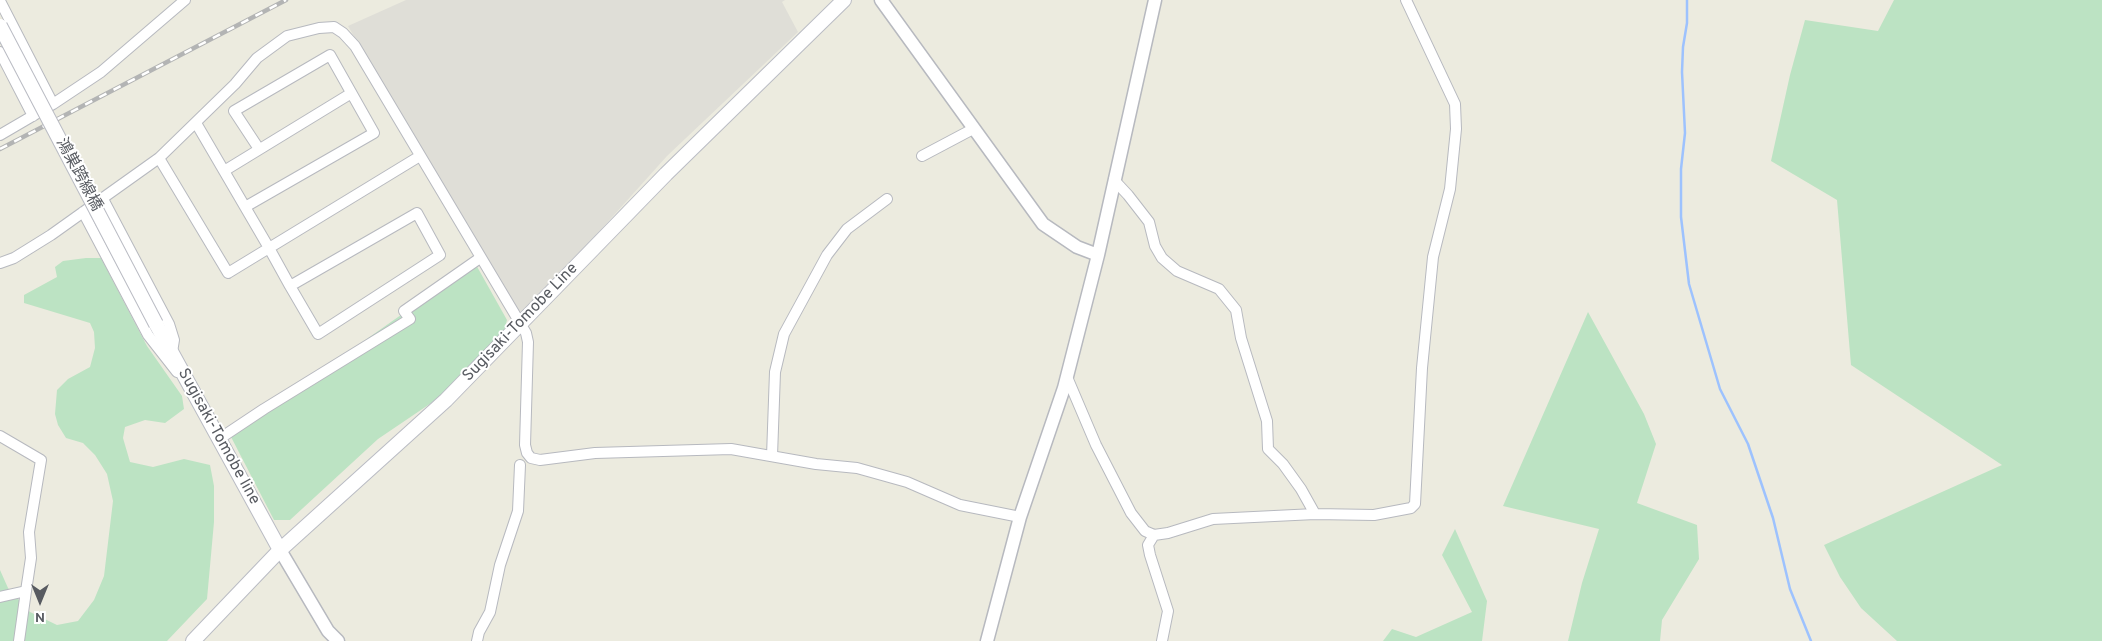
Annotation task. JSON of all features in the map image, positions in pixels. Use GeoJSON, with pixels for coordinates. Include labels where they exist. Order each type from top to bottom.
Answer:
{"type":"FeatureCollection","features":[{"type":"Feature","properties":{"kind":"main road","name":"Sugisaki-Tomobe Line"},"geometry":{"type":"LineString","coordinates":[[193,641],[280,550],[446,400],[666,174],[844,0]]}},
{"type":"Feature","properties":{"kind":"main road","name":"鴻巣跨線橋"},"geometry":{"type":"LineString","coordinates":[[0,26],[156,324]]}},
{"type":"Feature","properties":{"kind":"main road","name":"Sugisaki-Tomobe line"},"geometry":{"type":"LineString","coordinates":[[156,324],[280,550]]}},
{"type":"Feature","properties":{"kind":"street"},"geometry":{"type":"LineString","coordinates":[[0,135],[102,72],[185,0]]}},
{"type":"Feature","properties":{"kind":"street"},"geometry":{"type":"LineString","coordinates":[[881,0],[1043,224],[1077,246],[1098,255]]}},
{"type":"Feature","properties":{"kind":"street"},"geometry":{"type":"LineString","coordinates":[[987,641],[1020,517],[1066,377],[1098,255],[1155,0]]}},
{"type":"Feature","properties":{"kind":"street"},"geometry":{"type":"LineString","coordinates":[[1066,377],[1096,445],[1131,513],[1145,530],[1154,535],[1168,533],[1213,519],[1315,514],[1374,515],[1412,508],[1415,504],[1422,368],[1432,257],[1450,188],[1456,129],[1455,104],[1406,0]]}},
{"type":"Feature","properties":{"kind":"street"},"geometry":{"type":"LineString","coordinates":[[0,1],[53,104]]}},
{"type":"Feature","properties":{"kind":"street"},"geometry":{"type":"LineString","coordinates":[[0,263],[14,258],[36,244],[160,158],[235,84],[257,58],[287,36],[319,28],[334,27],[344,33],[355,46],[526,333],[528,342],[525,445],[527,453],[531,458],[540,460],[595,453],[648,450],[731,449],[816,464],[857,468],[907,482],[960,504],[1020,517]]}},
{"type":"Feature","properties":{"kind":"street"},"geometry":{"type":"LineString","coordinates":[[0,52],[33,116]]}},
{"type":"Feature","properties":{"kind":"street"},"geometry":{"type":"LineString","coordinates":[[245,207],[374,133],[350,94],[330,55],[234,111],[259,149]]}},
{"type":"Feature","properties":{"kind":"street"},"geometry":{"type":"LineString","coordinates":[[224,171],[350,94]]}},
{"type":"Feature","properties":{"kind":"street"},"geometry":{"type":"LineString","coordinates":[[196,123],[269,248],[290,286],[318,334],[440,254],[417,212],[290,286]]}},
{"type":"Feature","properties":{"kind":"street"},"geometry":{"type":"LineString","coordinates":[[922,156],[973,129]]}},
{"type":"Feature","properties":{"kind":"street"},"geometry":{"type":"LineString","coordinates":[[160,158],[228,273],[420,156]]}},
{"type":"Feature","properties":{"kind":"street"},"geometry":{"type":"LineString","coordinates":[[1114,180],[1149,222],[1155,246],[1162,258],[1177,271],[1219,289],[1236,310],[1241,338],[1267,421],[1268,449],[1283,464],[1301,488],[1315,514]]}},
{"type":"Feature","properties":{"kind":"street"},"geometry":{"type":"LineString","coordinates":[[103,199],[169,324],[174,340],[172,352]]}},
{"type":"Feature","properties":{"kind":"street"},"geometry":{"type":"LineString","coordinates":[[772,456],[775,372],[784,334],[827,255],[847,229],[887,199]]}},
{"type":"Feature","properties":{"kind":"street"},"geometry":{"type":"LineString","coordinates":[[83,212],[148,335],[196,396]]}},
{"type":"Feature","properties":{"kind":"street"},"geometry":{"type":"LineString","coordinates":[[220,439],[264,409],[410,319],[404,311],[480,258]]}},
{"type":"Feature","properties":{"kind":"street"},"geometry":{"type":"LineString","coordinates":[[0,436],[41,460],[29,532],[30,558],[19,641]]}},
{"type":"Feature","properties":{"kind":"street"},"geometry":{"type":"LineString","coordinates":[[478,641],[479,632],[490,612],[500,565],[518,511],[520,465]]}},
{"type":"Feature","properties":{"kind":"street"},"geometry":{"type":"LineString","coordinates":[[1154,535],[1148,545],[1168,610],[1162,641]]}},
{"type":"Feature","properties":{"kind":"street"},"geometry":{"type":"LineString","coordinates":[[280,550],[328,631],[338,641]]}},
{"type":"Feature","properties":{"kind":"street"},"geometry":{"type":"LineString","coordinates":[[0,597],[26,591]]}},
{"type":"Feature","properties":{"kind":"shaded area"},"geometry":{"type":"Polygon","coordinates":[[[406,0],[785,0],[782,2],[798,32],[667,156],[525,314],[515,312],[348,26],[406,0]]]}},
{"type":"Feature","properties":{"kind":"green space"},"geometry":{"type":"Polygon","coordinates":[[[1894,0],[2102,0],[2102,641],[1897,641],[1861,608],[1840,577],[1824,545],[2002,465],[1851,365],[1837,200],[1771,161],[1790,75],[1805,20],[1878,31],[1894,0]]]}},
{"type":"Feature","properties":{"kind":"green space"},"geometry":{"type":"Polygon","coordinates":[[[101,258],[147,346],[182,396],[184,409],[165,423],[145,420],[125,427],[123,438],[130,462],[153,467],[184,459],[210,465],[214,486],[214,522],[207,599],[167,641],[0,641],[0,570],[8,588],[30,612],[57,625],[78,621],[94,600],[104,576],[113,501],[107,474],[95,455],[83,443],[66,438],[58,425],[55,414],[57,390],[68,379],[90,367],[95,348],[94,332],[90,323],[24,303],[24,295],[57,277],[55,267],[63,261],[101,258]]]}},
{"type":"Feature","properties":{"kind":"green space"},"geometry":{"type":"Polygon","coordinates":[[[475,263],[507,320],[503,335],[443,395],[378,439],[290,520],[274,520],[230,435],[475,263]]]}},
{"type":"Feature","properties":{"kind":"green space"},"geometry":{"type":"Polygon","coordinates":[[[1588,312],[1644,414],[1656,444],[1637,503],[1697,525],[1699,559],[1662,620],[1660,641],[1568,641],[1582,583],[1599,529],[1503,506],[1588,312]]]}},
{"type":"Feature","properties":{"kind":"green space"},"geometry":{"type":"Polygon","coordinates":[[[1455,529],[1487,601],[1482,641],[1383,641],[1392,629],[1416,637],[1472,612],[1442,555],[1455,529]]]}},
{"type":"Feature","properties":{"kind":"waterway"},"geometry":{"type":"LineString","coordinates":[[1687,0],[1687,23],[1683,47],[1682,72],[1685,133],[1681,169],[1681,217],[1689,284],[1720,389],[1748,444],[1773,518],[1790,589],[1811,641]]}},
{"type":"Feature","properties":{"kind":"railway"},"geometry":{"type":"LineString","coordinates":[[0,149],[286,0]]}}]}
